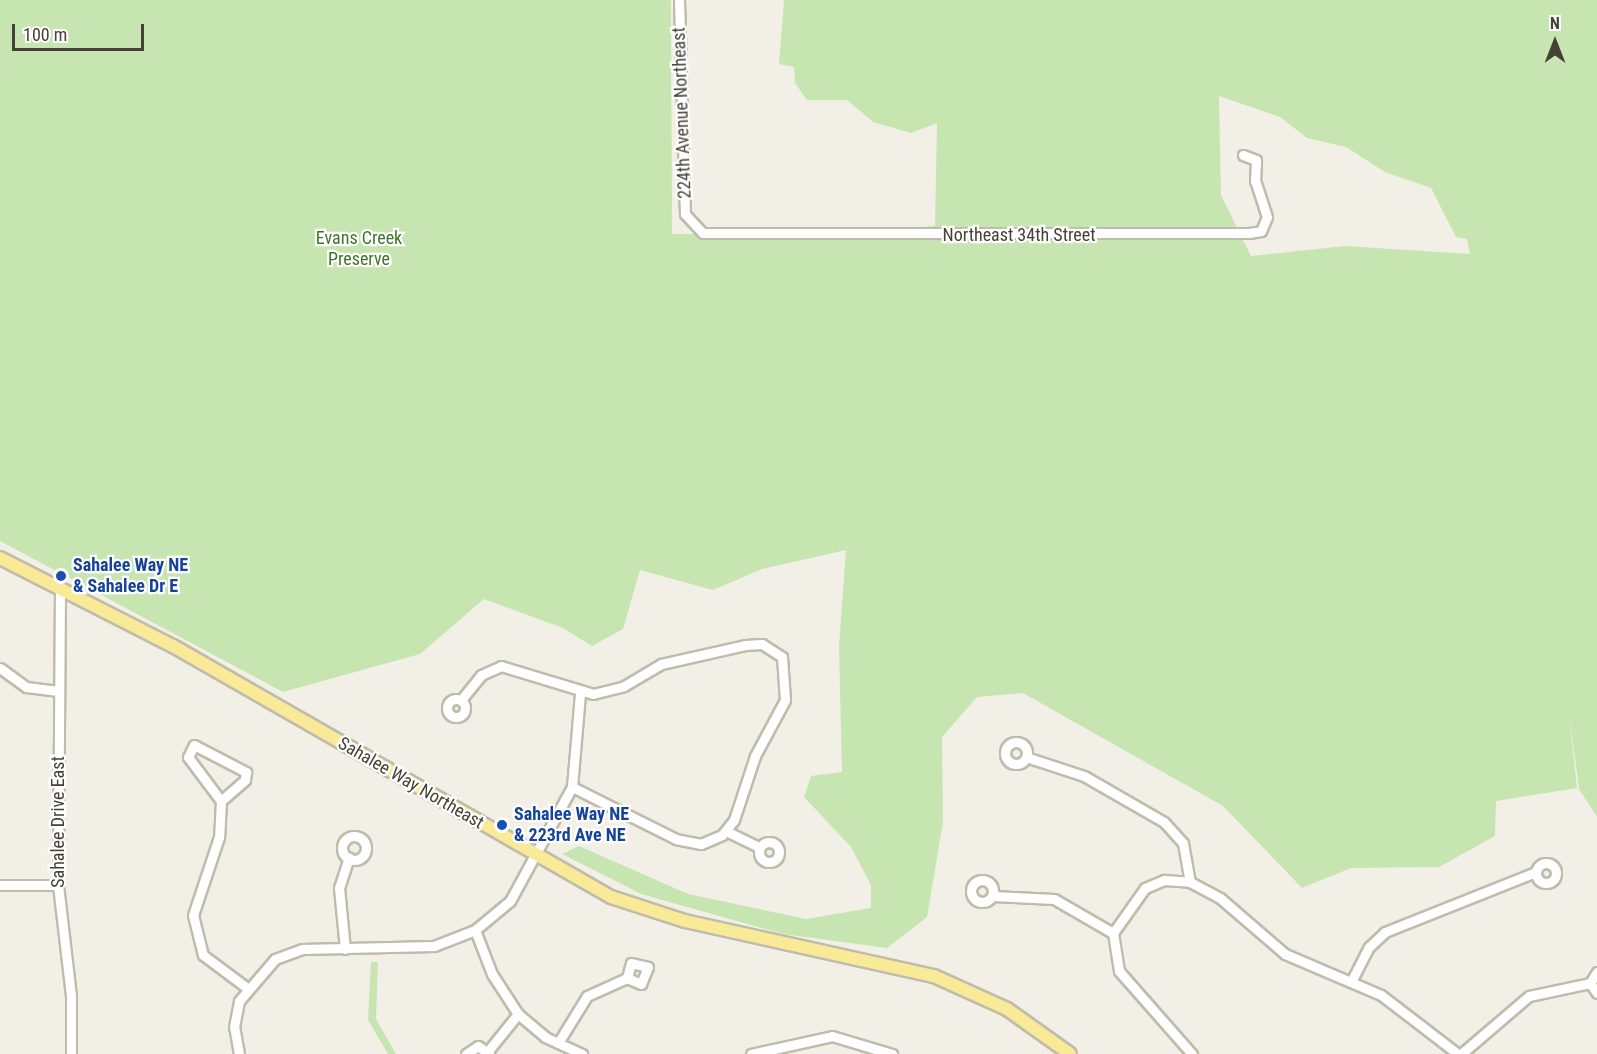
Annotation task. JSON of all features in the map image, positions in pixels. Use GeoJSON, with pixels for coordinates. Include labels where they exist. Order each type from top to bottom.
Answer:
{"type":"FeatureCollection","features":[{"type":"Feature","properties":{"kind":"main road","name":"Sahalee Way Northeast"},"geometry":{"type":"LineString","coordinates":[[0,558],[284,708],[536,856],[656,914],[934,975],[1007,1009],[1070,1054]]}},
{"type":"Feature","properties":{"kind":"street","name":"224th Avenue Northeast"},"geometry":{"type":"LineString","coordinates":[[679,0],[685,214],[691,225]]}},
{"type":"Feature","properties":{"kind":"street","name":"Northeast 34th Street"},"geometry":{"type":"LineString","coordinates":[[691,225],[703,233],[830,236],[1249,233],[1261,231],[1267,217],[1256,188],[1256,160],[1243,155]]}},
{"type":"Feature","properties":{"kind":"street","name":"Sahalee Drive East"},"geometry":{"type":"LineString","coordinates":[[60,588],[58,885],[70,996],[71,1054]]}},
{"type":"Feature","properties":{"kind":"street"},"geometry":{"type":"LineString","coordinates":[[461,700],[481,675],[501,666],[523,668],[580,694],[624,686],[662,664],[745,645],[762,644],[774,651],[786,666],[785,700],[755,756],[726,831],[701,844],[675,839],[572,787]]}},
{"type":"Feature","properties":{"kind":"street"},"geometry":{"type":"LineString","coordinates":[[0,668],[26,687],[58,690]]}},
{"type":"Feature","properties":{"kind":"street"},"geometry":{"type":"LineString","coordinates":[[239,1054],[234,1027],[246,987],[274,959],[290,953],[345,949],[415,950],[475,930],[510,901],[572,787],[580,694]]}},
{"type":"Feature","properties":{"kind":"street"},"geometry":{"type":"LineString","coordinates":[[221,801],[245,780],[245,769],[194,745],[188,751],[192,765],[221,801],[219,837],[195,900],[194,931],[210,962],[246,987]]}},
{"type":"Feature","properties":{"kind":"street"},"geometry":{"type":"LineString","coordinates":[[1026,757],[1084,776],[1164,822],[1183,843],[1190,882]]}},
{"type":"Feature","properties":{"kind":"street"},"geometry":{"type":"LineString","coordinates":[[726,831],[759,848]]}},
{"type":"Feature","properties":{"kind":"street"},"geometry":{"type":"LineString","coordinates":[[345,949],[339,888],[349,858]]}},
{"type":"Feature","properties":{"kind":"street"},"geometry":{"type":"LineString","coordinates":[[1352,981],[1370,947],[1385,932],[1536,872]]}},
{"type":"Feature","properties":{"kind":"street"},"geometry":{"type":"LineString","coordinates":[[1192,1054],[1119,971],[1113,933],[1145,888],[1164,880],[1190,882],[1220,898],[1285,954],[1352,981],[1417,1018],[1460,1054],[1529,996],[1590,983],[1597,972]]}},
{"type":"Feature","properties":{"kind":"street"},"geometry":{"type":"LineString","coordinates":[[0,885],[58,885]]}},
{"type":"Feature","properties":{"kind":"street"},"geometry":{"type":"LineString","coordinates":[[993,896],[1054,899],[1113,933]]}},
{"type":"Feature","properties":{"kind":"street"},"geometry":{"type":"LineString","coordinates":[[475,930],[492,974],[518,1014],[558,1044],[582,1054]]}},
{"type":"Feature","properties":{"kind":"street"},"geometry":{"type":"LineString","coordinates":[[558,1044],[587,996],[627,978]]}},
{"type":"Feature","properties":{"kind":"street"},"geometry":{"type":"LineString","coordinates":[[1590,983],[1597,993]]}},
{"type":"Feature","properties":{"kind":"street"},"geometry":{"type":"LineString","coordinates":[[466,1054],[474,1046],[488,1053],[518,1014]]}},
{"type":"Feature","properties":{"kind":"street"},"geometry":{"type":"LineString","coordinates":[[751,1054],[832,1036],[892,1054]]}},
{"type":"Feature","properties":{"kind":"green space","name":"Evans Creek Preserve"},"geometry":{"type":"Polygon","coordinates":[[[0,0],[671,0],[672,234],[864,235],[865,230],[935,226],[937,123],[911,133],[873,122],[847,100],[807,100],[795,83],[794,67],[779,64],[784,0],[1597,0],[1597,817],[1579,789],[1569,713],[1577,788],[1496,801],[1495,836],[1439,867],[1351,868],[1302,888],[1223,806],[1023,693],[977,697],[942,737],[943,822],[927,917],[887,948],[783,934],[641,894],[562,854],[579,846],[688,894],[806,919],[871,908],[871,885],[851,847],[804,797],[811,776],[842,772],[839,646],[846,550],[762,569],[713,590],[640,570],[623,629],[592,646],[563,628],[484,599],[420,654],[283,692],[0,541],[0,0]],[[1219,96],[1221,195],[1251,256],[1345,246],[1470,254],[1467,239],[1456,237],[1431,188],[1385,172],[1346,147],[1307,138],[1280,117],[1219,96]]]}},
{"type":"Feature","properties":{"kind":"green space"},"geometry":{"type":"Polygon","coordinates":[[[371,962],[378,962],[376,1019],[396,1054],[388,1054],[368,1020],[371,962]]]}},
{"type":"Feature","properties":{"kind":"place","name":"Sahalee Way NE & Sahalee Dr E"},"geometry":{"type":"Point","coordinates":[61,576]}},
{"type":"Feature","properties":{"kind":"place","name":"Sahalee Way NE & 223rd Ave NE"},"geometry":{"type":"Point","coordinates":[502,825]}}]}
